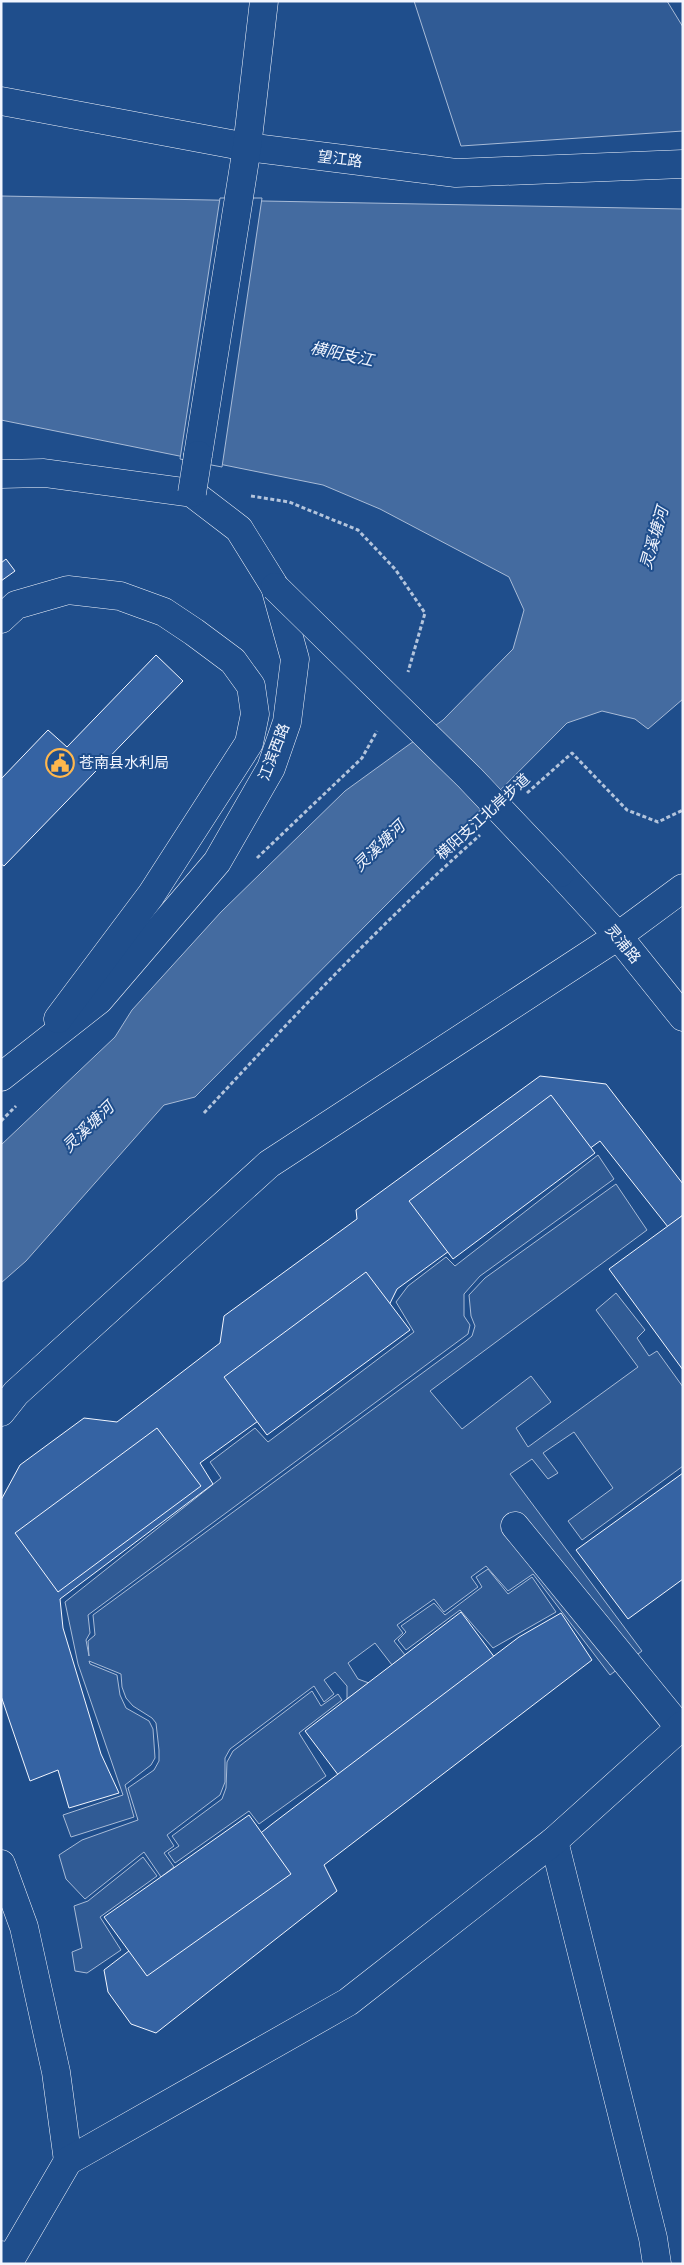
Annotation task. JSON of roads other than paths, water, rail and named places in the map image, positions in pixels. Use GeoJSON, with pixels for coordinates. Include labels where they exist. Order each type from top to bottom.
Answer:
{"type":"FeatureCollection","features":[{"type":"Feature","properties":{"kind":"street"},"geometry":{"type":"LineString","coordinates":[[192,494],[247,147],[264,1]]}},
{"type":"Feature","properties":{"kind":"street","name":"望江路"},"geometry":{"type":"LineString","coordinates":[[1,101],[247,147],[456,173],[683,164]]}},
{"type":"Feature","properties":{"kind":"street","name":"江滨西路"},"geometry":{"type":"LineString","coordinates":[[1,474],[44,473],[192,494],[239,529],[275,587],[295,658],[287,722],[271,768],[217,862],[99,1000],[5,1074]]}},
{"type":"Feature","properties":{"kind":"street","name":"灵浦路"},"geometry":{"type":"LineString","coordinates":[[275,587],[470,778],[618,936],[683,1017]]}},
{"type":"Feature","properties":{"kind":"street"},"geometry":{"type":"LineString","coordinates":[[1,619],[16,604],[68,590],[120,596],[164,612],[233,661],[252,686],[255,714],[249,743],[151,895],[63,1014],[5,1074]]}},
{"type":"Feature","properties":{"kind":"street"},"geometry":{"type":"LineString","coordinates":[[1,1412],[16,1392],[270,1164],[618,936],[683,888]]}},
{"type":"Feature","properties":{"kind":"street"},"geometry":{"type":"LineString","coordinates":[[10,2259],[68,2161],[348,2002],[554,1841],[681,1727],[515,1526]]}},
{"type":"Feature","properties":{"kind":"street"},"geometry":{"type":"LineString","coordinates":[[554,1841],[653,2238],[657,2264]]}},
{"type":"Feature","properties":{"kind":"street"},"geometry":{"type":"LineString","coordinates":[[1,1864],[24,1927],[56,2072],[68,2161]]}},
{"type":"Feature","properties":{"kind":"water"},"geometry":{"type":"Polygon","coordinates":[[[1,196],[683,209],[683,699],[648,729],[635,719],[602,711],[567,723],[195,1097],[164,1105],[26,1261],[1,1283],[1,1145],[115,1037],[132,1010],[221,912],[345,791],[443,720],[513,649],[524,610],[509,577],[380,509],[323,485],[1,420],[1,196]]]}},
{"type":"Feature","properties":{"kind":"place","name":"苍南县水利局"},"geometry":{"type":"Point","coordinates":[60,763]}},
{"type":"Feature","properties":{"kind":"water label","name":"横阳支江"},"geometry":{"type":"Point","coordinates":[342,354]}},
{"type":"Feature","properties":{"kind":"water label","name":"灵溪塘河"},"geometry":{"type":"Point","coordinates":[654,538]}},
{"type":"Feature","properties":{"kind":"water label","name":"灵溪塘河"},"geometry":{"type":"Point","coordinates":[379,846]}},
{"type":"Feature","properties":{"kind":"water label","name":"灵溪塘河"},"geometry":{"type":"Point","coordinates":[88,1127]}}]}
